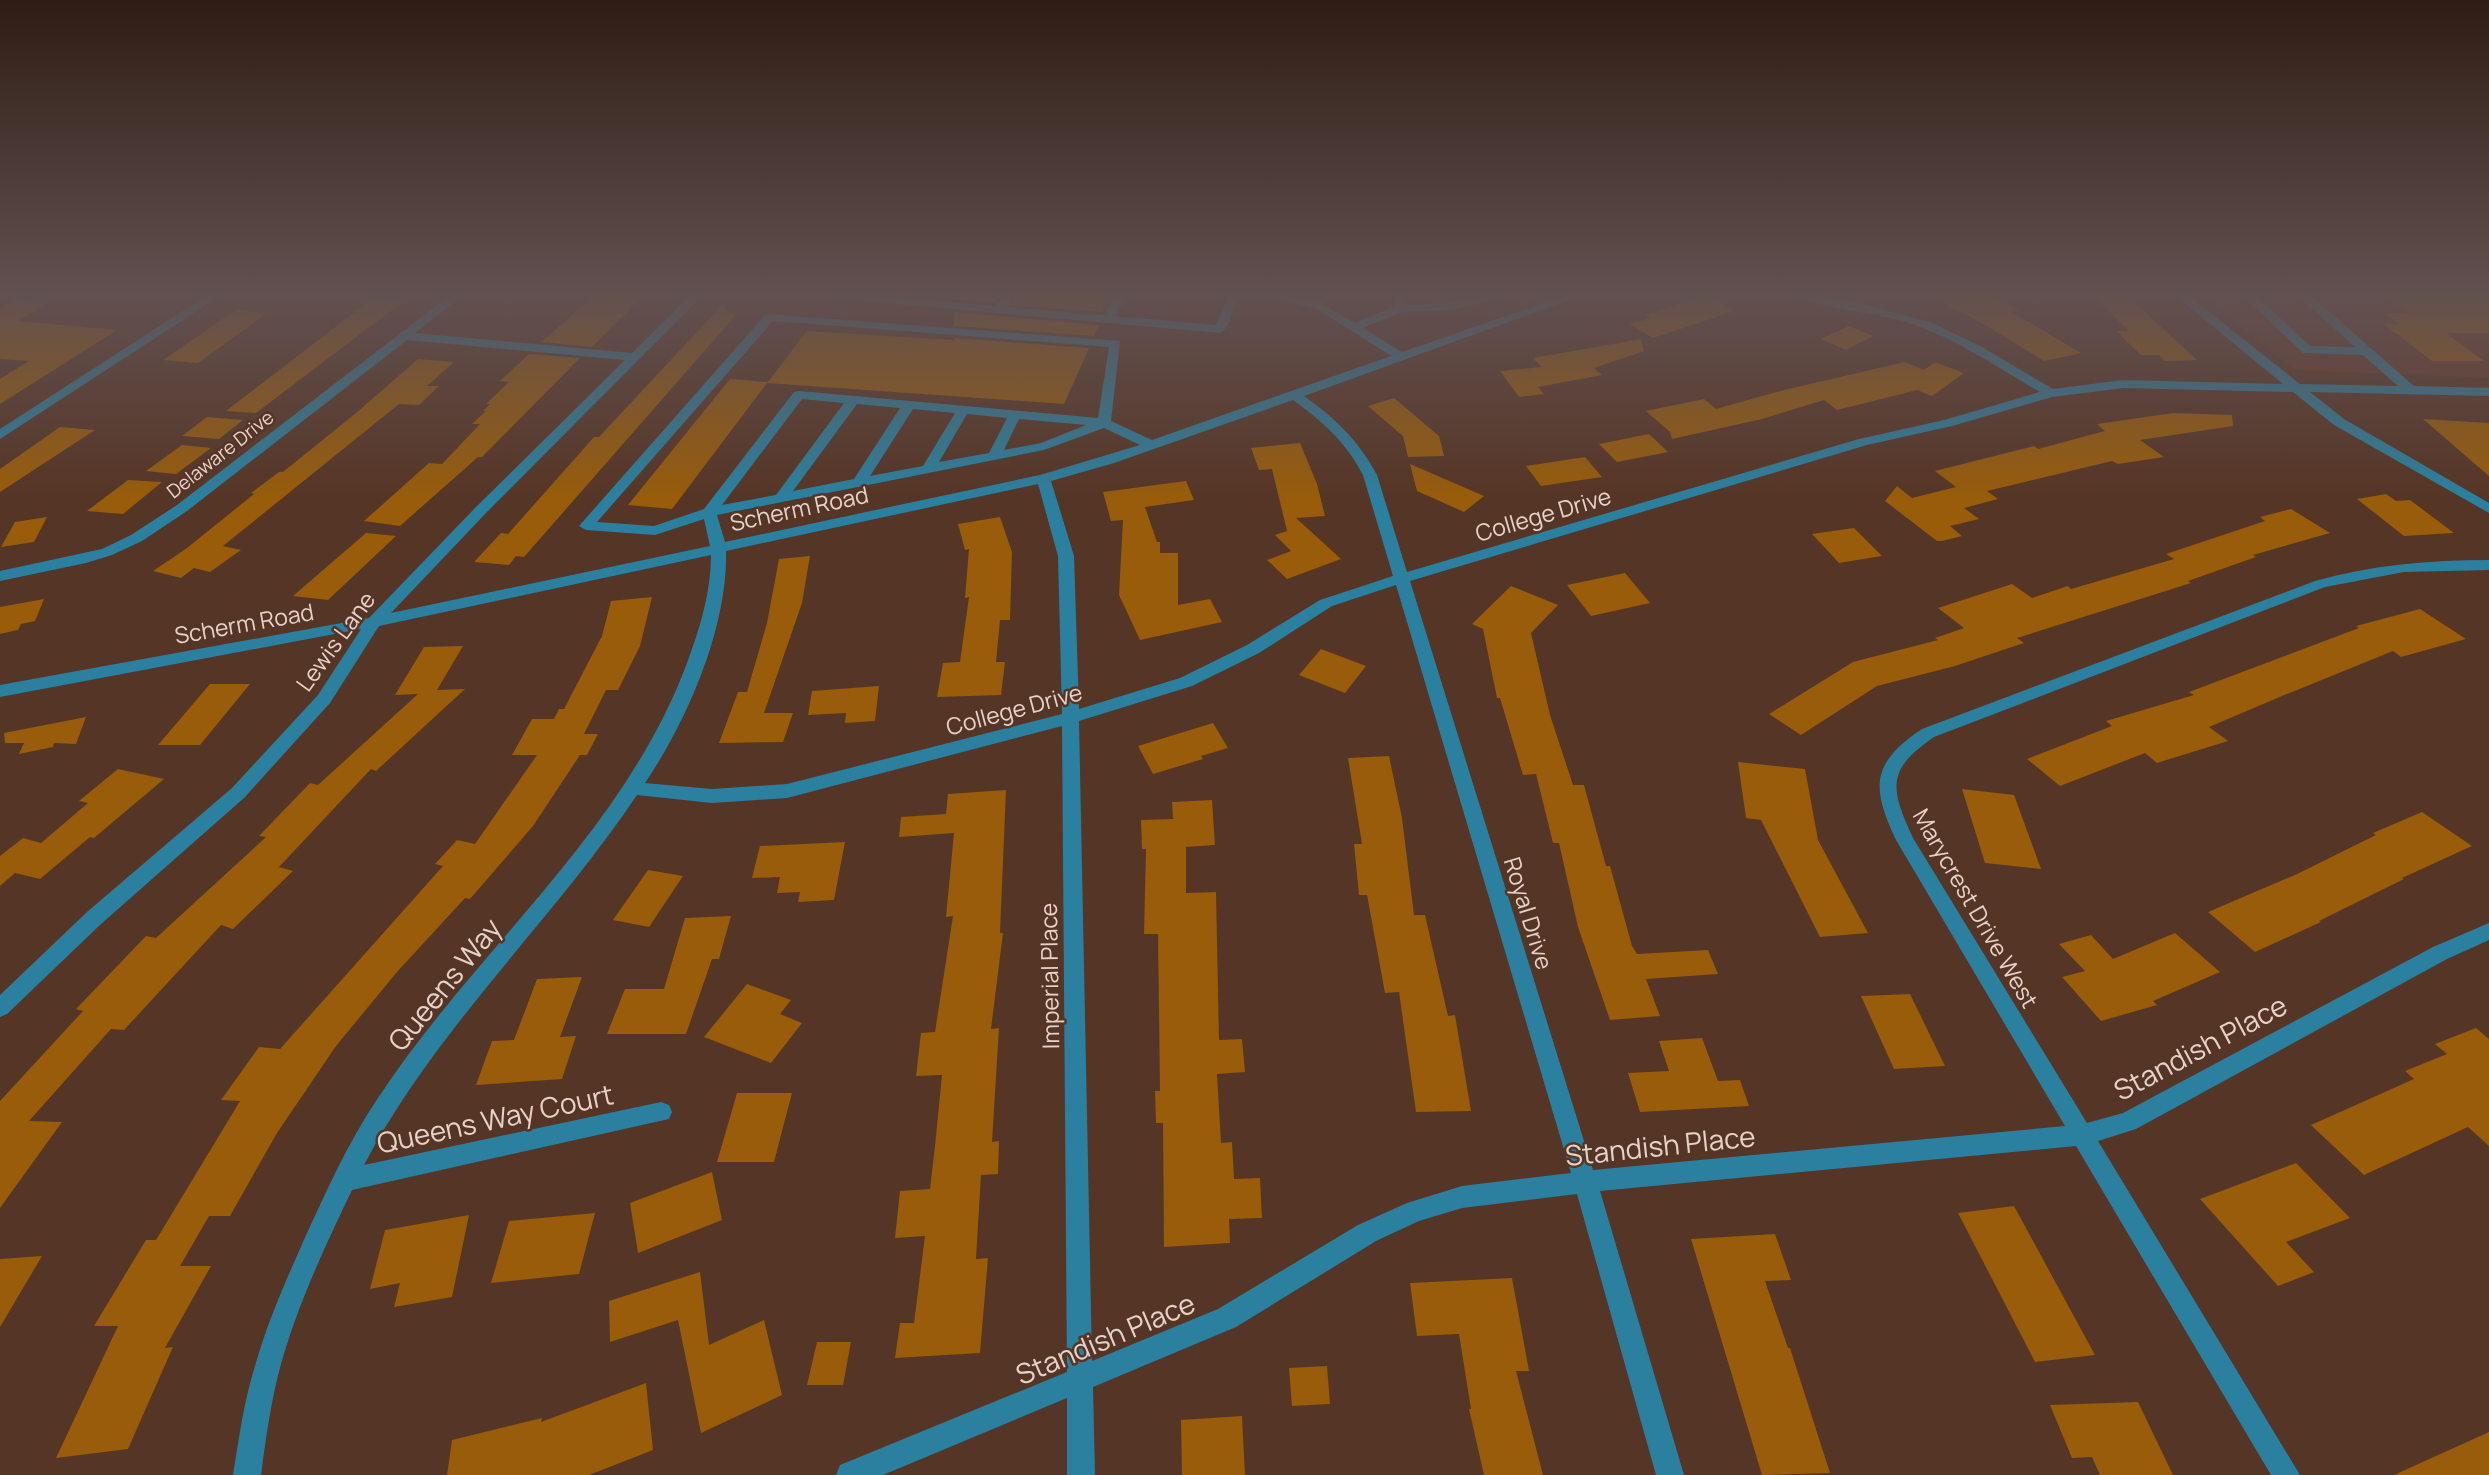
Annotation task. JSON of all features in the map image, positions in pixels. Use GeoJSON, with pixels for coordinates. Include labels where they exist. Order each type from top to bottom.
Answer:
{"type":"FeatureCollection","features":[{"type":"Feature","properties":{"kind":"street"},"geometry":{"type":"LineString","coordinates":[[0,435],[114,361]]}},
{"type":"Feature","properties":{"kind":"street","name":"Delaware Drive"},"geometry":{"type":"LineString","coordinates":[[0,576],[68,563],[106,552],[132,540],[182,508],[372,361]]}},
{"type":"Feature","properties":{"kind":"street","name":"Lewis Lane"},"geometry":{"type":"LineString","coordinates":[[0,1008],[94,918],[256,774],[302,727],[324,699],[374,622],[481,510],[631,361]]}},
{"type":"Feature","properties":{"kind":"street"},"geometry":{"type":"LineString","coordinates":[[732,361],[586,526],[656,531],[709,512],[782,496],[1044,446],[1104,423]]}},
{"type":"Feature","properties":{"kind":"street"},"geometry":{"type":"LineString","coordinates":[[1104,423],[1113,361]]}},
{"type":"Feature","properties":{"kind":"street","name":"Scherm Road"},"geometry":{"type":"LineString","coordinates":[[0,691],[374,622],[1042,479],[1152,445],[1390,361]]}},
{"type":"Feature","properties":{"kind":"street"},"geometry":{"type":"LineString","coordinates":[[1995,361],[2051,393]]}},
{"type":"Feature","properties":{"kind":"street"},"geometry":{"type":"LineString","coordinates":[[2261,361],[2370,442],[2489,509]]}},
{"type":"Feature","properties":{"kind":"street"},"geometry":{"type":"LineString","coordinates":[[2378,361],[2410,390]]}},
{"type":"Feature","properties":{"kind":"street","name":"College Drive"},"geometry":{"type":"LineString","coordinates":[[635,788],[712,796],[787,791],[1069,718],[1186,682],[1253,649],[1326,603],[1864,442],[1947,423],[2051,393],[2123,384],[2489,392]]}},
{"type":"Feature","properties":{"kind":"street"},"geometry":{"type":"LineString","coordinates":[[709,512],[799,395],[1104,423],[1152,445]]}},
{"type":"Feature","properties":{"kind":"street","name":"Royal Drive"},"geometry":{"type":"LineString","coordinates":[[1295,395],[1333,423],[1360,454],[1370,475],[1585,1182],[1670,1475]]}},
{"type":"Feature","properties":{"kind":"street"},"geometry":{"type":"LineString","coordinates":[[782,496],[853,400]]}},
{"type":"Feature","properties":{"kind":"street"},"geometry":{"type":"LineString","coordinates":[[860,481],[909,405]]}},
{"type":"Feature","properties":{"kind":"street"},"geometry":{"type":"LineString","coordinates":[[929,468],[963,410]]}},
{"type":"Feature","properties":{"kind":"street"},"geometry":{"type":"LineString","coordinates":[[994,456],[1015,415]]}},
{"type":"Feature","properties":{"kind":"street","name":"Imperial Place"},"geometry":{"type":"LineString","coordinates":[[1042,479],[1066,556],[1081,1475]]}},
{"type":"Feature","properties":{"kind":"street","name":"Queens Way"},"geometry":{"type":"LineString","coordinates":[[247,1475],[263,1382],[286,1308],[342,1181],[386,1105],[428,1043],[566,879],[635,788],[662,744],[696,669],[712,611],[718,549],[709,512]]}},
{"type":"Feature","properties":{"kind":"street","name":"Marycrest Drive West"},"geometry":{"type":"LineString","coordinates":[[2286,1475],[1905,840],[1891,812],[1886,788],[1891,766],[1905,747],[1928,733],[2320,584],[2386,568],[2422,564],[2489,565]]}},
{"type":"Feature","properties":{"kind":"street","name":"Standish Place"},"geometry":{"type":"LineString","coordinates":[[850,1475],[1227,1318],[1367,1233],[1415,1211],[1462,1197],[1585,1182],[2082,1135],[2128,1122],[2440,953],[2489,931]]}},
{"type":"Feature","properties":{"kind":"street","name":"Queens Way Court"},"geometry":{"type":"LineString","coordinates":[[342,1181],[661,1112]]}},
{"type":"Feature","properties":{"kind":"shaded area"},"geometry":{"type":"Polygon","coordinates":[[[2283,361],[2489,361],[2489,378],[2294,370],[2283,361]]]}},
{"type":"Feature","properties":{"kind":"building"},"geometry":{"type":"Polygon","coordinates":[[[27,361],[68,361],[0,404],[0,379],[29,361],[27,361]]]}},
{"type":"Feature","properties":{"kind":"building"},"geometry":{"type":"Polygon","coordinates":[[[291,361],[325,361],[256,413],[226,411],[291,361]]]}},
{"type":"Feature","properties":{"kind":"building"},"geometry":{"type":"Polygon","coordinates":[[[416,361],[454,362],[427,386],[439,386],[419,405],[399,404],[223,546],[241,550],[210,572],[194,568],[181,578],[153,571],[187,548],[254,494],[251,493],[279,472],[283,472],[416,361]]]}},
{"type":"Feature","properties":{"kind":"building"},"geometry":{"type":"Polygon","coordinates":[[[522,361],[577,361],[482,457],[478,457],[400,526],[364,521],[429,463],[442,464],[480,424],[472,424],[486,411],[483,411],[490,404],[486,404],[509,382],[500,381],[522,361]]]}},
{"type":"Feature","properties":{"kind":"building"},"geometry":{"type":"Polygon","coordinates":[[[670,361],[696,361],[524,557],[516,556],[509,565],[474,562],[501,533],[508,534],[594,437],[599,437],[670,361]]]}},
{"type":"Feature","properties":{"kind":"building"},"geometry":{"type":"Polygon","coordinates":[[[784,361],[1083,361],[1064,404],[767,383],[672,509],[628,505],[730,379],[768,382],[784,361]]]}},
{"type":"Feature","properties":{"kind":"building"},"geometry":{"type":"Polygon","coordinates":[[[1536,361],[1615,361],[1594,368],[1602,375],[1538,387],[1544,394],[1519,397],[1500,371],[1542,367],[1536,361]]]}},
{"type":"Feature","properties":{"kind":"building"},"geometry":{"type":"Polygon","coordinates":[[[1905,362],[1924,370],[1935,362],[1964,373],[1932,396],[1917,390],[1837,410],[1824,400],[1762,419],[1672,439],[1670,432],[1646,411],[1704,399],[1716,409],[1905,362]]]}},
{"type":"Feature","properties":{"kind":"building"},"geometry":{"type":"Polygon","coordinates":[[[1394,398],[1439,436],[1444,456],[1408,457],[1403,436],[1368,406],[1394,398]]]}},
{"type":"Feature","properties":{"kind":"building"},"geometry":{"type":"Polygon","coordinates":[[[2173,413],[2232,415],[2233,426],[2140,440],[2164,457],[2118,464],[2112,461],[1987,491],[1998,499],[1964,508],[1979,519],[1950,526],[1962,536],[1942,541],[1937,541],[1885,501],[1897,486],[1912,498],[1956,487],[1935,471],[2034,446],[2038,449],[2105,431],[2097,424],[2173,413]]]}},
{"type":"Feature","properties":{"kind":"building"},"geometry":{"type":"Polygon","coordinates":[[[207,417],[243,420],[219,439],[182,436],[207,417]]]}},
{"type":"Feature","properties":{"kind":"building"},"geometry":{"type":"Polygon","coordinates":[[[2423,419],[2489,423],[2489,476],[2423,419]]]}},
{"type":"Feature","properties":{"kind":"building"},"geometry":{"type":"Polygon","coordinates":[[[60,427],[95,430],[0,492],[0,469],[60,427]]]}},
{"type":"Feature","properties":{"kind":"building"},"geometry":{"type":"Polygon","coordinates":[[[1649,434],[1668,452],[1617,462],[1599,444],[1649,434]]]}},
{"type":"Feature","properties":{"kind":"building"},"geometry":{"type":"Polygon","coordinates":[[[1300,443],[1317,484],[1325,516],[1296,518],[1341,559],[1287,579],[1267,560],[1291,551],[1275,535],[1287,531],[1272,469],[1259,470],[1251,448],[1300,443]]]}},
{"type":"Feature","properties":{"kind":"building"},"geometry":{"type":"Polygon","coordinates":[[[182,445],[211,448],[176,474],[146,471],[182,445]]]}},
{"type":"Feature","properties":{"kind":"building"},"geometry":{"type":"Polygon","coordinates":[[[1585,457],[1602,477],[1541,486],[1526,466],[1585,457]]]}},
{"type":"Feature","properties":{"kind":"building"},"geometry":{"type":"Polygon","coordinates":[[[1410,464],[1484,496],[1464,512],[1417,491],[1410,464]]]}},
{"type":"Feature","properties":{"kind":"building"},"geometry":{"type":"Polygon","coordinates":[[[128,480],[162,482],[123,514],[87,511],[128,480]]]}},
{"type":"Feature","properties":{"kind":"building"},"geometry":{"type":"Polygon","coordinates":[[[1186,481],[1194,500],[1145,507],[1157,542],[1160,542],[1160,553],[1178,553],[1178,605],[1210,599],[1222,622],[1140,640],[1119,595],[1123,520],[1111,521],[1103,492],[1186,481]]]}},
{"type":"Feature","properties":{"kind":"building"},"geometry":{"type":"Polygon","coordinates":[[[2386,494],[2396,501],[2410,500],[2454,533],[2404,536],[2357,499],[2386,494]]]}},
{"type":"Feature","properties":{"kind":"building"},"geometry":{"type":"Polygon","coordinates":[[[2291,509],[2330,533],[2253,555],[2256,557],[2188,581],[2191,583],[2017,638],[2024,643],[1955,666],[1877,686],[1801,735],[1769,714],[1853,662],[1938,640],[1935,638],[1964,628],[1938,608],[2012,584],[2032,598],[2068,586],[2071,589],[2174,559],[2166,554],[2265,521],[2260,517],[2291,509]]]}},
{"type":"Feature","properties":{"kind":"building"},"geometry":{"type":"Polygon","coordinates":[[[47,517],[34,542],[1,547],[15,522],[47,517]]]}},
{"type":"Feature","properties":{"kind":"building"},"geometry":{"type":"Polygon","coordinates":[[[1000,517],[1012,552],[1010,620],[1000,620],[996,662],[1005,662],[1001,695],[937,697],[943,663],[960,662],[969,597],[965,598],[969,549],[965,550],[958,524],[1000,517]]]}},
{"type":"Feature","properties":{"kind":"building"},"geometry":{"type":"Polygon","coordinates":[[[1854,528],[1882,556],[1839,563],[1812,534],[1854,528]]]}},
{"type":"Feature","properties":{"kind":"building"},"geometry":{"type":"Polygon","coordinates":[[[366,533],[396,536],[328,600],[293,596],[366,533]]]}},
{"type":"Feature","properties":{"kind":"building"},"geometry":{"type":"Polygon","coordinates":[[[810,556],[802,603],[764,713],[793,713],[783,742],[719,743],[738,692],[747,692],[767,623],[779,559],[810,556]]]}},
{"type":"Feature","properties":{"kind":"building"},"geometry":{"type":"Polygon","coordinates":[[[1625,573],[1650,603],[1591,616],[1567,585],[1625,573]]]}},
{"type":"Feature","properties":{"kind":"building"},"geometry":{"type":"Polygon","coordinates":[[[1511,586],[1558,605],[1531,633],[1550,715],[1573,785],[1584,785],[1632,946],[1637,954],[1708,950],[1718,974],[1646,979],[1660,1016],[1610,1020],[1578,927],[1559,843],[1553,843],[1536,774],[1523,775],[1500,698],[1497,698],[1483,629],[1472,624],[1511,586]]]}},
{"type":"Feature","properties":{"kind":"building"},"geometry":{"type":"Polygon","coordinates":[[[652,597],[640,646],[618,690],[606,690],[584,734],[598,734],[587,755],[580,755],[533,826],[470,899],[465,898],[397,972],[336,1046],[277,1133],[230,1216],[209,1216],[180,1266],[211,1266],[165,1348],[173,1347],[128,1449],[56,1458],[118,1326],[94,1326],[146,1240],[156,1240],[240,1101],[221,1100],[259,1047],[280,1049],[443,866],[435,864],[457,840],[475,844],[537,755],[512,755],[532,719],[554,719],[559,709],[564,709],[602,636],[611,601],[652,597]]]}},
{"type":"Feature","properties":{"kind":"building"},"geometry":{"type":"Polygon","coordinates":[[[44,599],[35,621],[21,624],[18,630],[0,634],[0,607],[44,599]]]}},
{"type":"Feature","properties":{"kind":"building"},"geometry":{"type":"Polygon","coordinates":[[[2420,609],[2466,639],[2401,657],[2393,651],[2209,727],[2228,741],[2157,763],[2145,753],[2060,786],[2027,759],[2112,726],[2106,721],[2194,695],[2189,692],[2359,628],[2356,626],[2420,609]]]}},
{"type":"Feature","properties":{"kind":"building"},"geometry":{"type":"Polygon","coordinates":[[[463,646],[437,690],[465,689],[376,771],[371,769],[279,867],[293,871],[233,929],[221,925],[124,1030],[111,1029],[29,1121],[62,1122],[0,1208],[0,1101],[83,1011],[76,1009],[146,936],[156,938],[266,837],[259,836],[310,783],[318,785],[418,694],[395,695],[424,647],[463,646]]]}},
{"type":"Feature","properties":{"kind":"building"},"geometry":{"type":"Polygon","coordinates":[[[1321,649],[1366,666],[1345,693],[1299,675],[1321,649]]]}},
{"type":"Feature","properties":{"kind":"building"},"geometry":{"type":"Polygon","coordinates":[[[210,684],[250,684],[200,745],[158,745],[210,684]]]}},
{"type":"Feature","properties":{"kind":"building"},"geometry":{"type":"Polygon","coordinates":[[[879,686],[875,721],[845,723],[846,713],[808,715],[812,691],[879,686]]]}},
{"type":"Feature","properties":{"kind":"building"},"geometry":{"type":"Polygon","coordinates":[[[86,717],[76,744],[54,743],[53,747],[19,754],[24,743],[5,743],[4,733],[86,717]]]}},
{"type":"Feature","properties":{"kind":"building"},"geometry":{"type":"Polygon","coordinates":[[[1213,723],[1228,748],[1201,756],[1203,759],[1153,774],[1138,746],[1213,723]]]}},
{"type":"Feature","properties":{"kind":"building"},"geometry":{"type":"Polygon","coordinates":[[[1389,756],[1402,818],[1414,915],[1425,915],[1448,1016],[1455,1015],[1471,1111],[1416,1112],[1399,992],[1385,993],[1367,895],[1359,895],[1354,844],[1362,844],[1348,758],[1389,756]]]}},
{"type":"Feature","properties":{"kind":"building"},"geometry":{"type":"Polygon","coordinates":[[[1738,762],[1805,769],[1818,840],[1868,933],[1820,937],[1761,820],[1746,818],[1738,762]]]}},
{"type":"Feature","properties":{"kind":"building"},"geometry":{"type":"Polygon","coordinates":[[[118,769],[164,779],[40,879],[15,873],[0,886],[0,856],[23,838],[41,843],[88,803],[79,801],[118,769]]]}},
{"type":"Feature","properties":{"kind":"building"},"geometry":{"type":"Polygon","coordinates":[[[1962,789],[2014,795],[2041,869],[1985,863],[1962,789]]]}},
{"type":"Feature","properties":{"kind":"building"},"geometry":{"type":"Polygon","coordinates":[[[1006,790],[1000,933],[1003,933],[991,1029],[999,1028],[992,1142],[999,1141],[998,1174],[981,1175],[976,1259],[988,1258],[980,1353],[895,1358],[900,1323],[914,1323],[925,1236],[895,1238],[900,1191],[930,1189],[942,1075],[916,1076],[921,1033],[935,1032],[953,916],[946,917],[954,833],[899,837],[901,817],[946,814],[948,794],[1006,790]]]}},
{"type":"Feature","properties":{"kind":"building"},"geometry":{"type":"Polygon","coordinates":[[[1212,800],[1215,845],[1186,847],[1186,893],[1216,892],[1219,1040],[1242,1039],[1245,1072],[1217,1074],[1221,1143],[1232,1142],[1234,1179],[1260,1178],[1262,1218],[1229,1219],[1230,1243],[1164,1247],[1163,1123],[1156,1123],[1155,1091],[1160,1091],[1158,934],[1144,934],[1146,849],[1142,849],[1141,820],[1173,819],[1172,802],[1212,800]]]}},
{"type":"Feature","properties":{"kind":"building"},"geometry":{"type":"Polygon","coordinates":[[[2422,812],[2472,846],[2255,952],[2208,912],[2297,874],[2376,835],[2373,833],[2422,812]]]}},
{"type":"Feature","properties":{"kind":"building"},"geometry":{"type":"Polygon","coordinates":[[[845,842],[834,900],[798,902],[800,892],[777,893],[780,877],[752,878],[760,846],[845,842]]]}},
{"type":"Feature","properties":{"kind":"building"},"geometry":{"type":"Polygon","coordinates":[[[648,870],[683,876],[649,927],[613,920],[648,870]]]}},
{"type":"Feature","properties":{"kind":"building"},"geometry":{"type":"Polygon","coordinates":[[[731,916],[719,959],[712,959],[686,1034],[607,1034],[625,989],[664,989],[685,918],[731,916]]]}},
{"type":"Feature","properties":{"kind":"building"},"geometry":{"type":"Polygon","coordinates":[[[2175,933],[2220,972],[2153,1001],[2157,1005],[2101,1021],[2062,977],[2085,971],[2059,944],[2091,935],[2113,959],[2175,933]]]}},
{"type":"Feature","properties":{"kind":"building"},"geometry":{"type":"Polygon","coordinates":[[[582,977],[560,1037],[576,1036],[562,1079],[476,1085],[492,1041],[514,1040],[537,979],[582,977]]]}},
{"type":"Feature","properties":{"kind":"building"},"geometry":{"type":"Polygon","coordinates":[[[747,984],[791,1000],[780,1014],[802,1023],[771,1063],[704,1037],[747,984]]]}},
{"type":"Feature","properties":{"kind":"building"},"geometry":{"type":"Polygon","coordinates":[[[1910,994],[1945,1066],[1894,1069],[1861,996],[1910,994]]]}},
{"type":"Feature","properties":{"kind":"building"},"geometry":{"type":"Polygon","coordinates":[[[2476,1028],[2489,1039],[2489,1146],[2468,1127],[2364,1175],[2311,1125],[2414,1079],[2405,1071],[2447,1054],[2435,1044],[2476,1028]]]}},
{"type":"Feature","properties":{"kind":"building"},"geometry":{"type":"Polygon","coordinates":[[[1702,1038],[1718,1081],[1740,1080],[1749,1106],[1640,1112],[1628,1073],[1669,1071],[1659,1041],[1702,1038]]]}},
{"type":"Feature","properties":{"kind":"building"},"geometry":{"type":"Polygon","coordinates":[[[737,1093],[792,1093],[774,1162],[717,1162],[737,1093]]]}},
{"type":"Feature","properties":{"kind":"building"},"geometry":{"type":"Polygon","coordinates":[[[2296,1163],[2350,1218],[2286,1242],[2314,1272],[2278,1286],[2200,1199],[2296,1163]]]}},
{"type":"Feature","properties":{"kind":"building"},"geometry":{"type":"Polygon","coordinates":[[[712,1172],[722,1220],[638,1253],[630,1203],[712,1172]]]}},
{"type":"Feature","properties":{"kind":"building"},"geometry":{"type":"Polygon","coordinates":[[[2014,1206],[2095,1355],[2035,1362],[1958,1213],[2014,1206]]]}},
{"type":"Feature","properties":{"kind":"building"},"geometry":{"type":"Polygon","coordinates":[[[595,1213],[579,1274],[491,1283],[509,1221],[595,1213]]]}},
{"type":"Feature","properties":{"kind":"building"},"geometry":{"type":"Polygon","coordinates":[[[469,1215],[452,1297],[394,1307],[400,1283],[370,1289],[385,1230],[469,1215]]]}},
{"type":"Feature","properties":{"kind":"building"},"geometry":{"type":"Polygon","coordinates":[[[1775,1234],[1791,1280],[1765,1281],[1790,1348],[1830,1473],[1762,1475],[1691,1239],[1775,1234]]]}},
{"type":"Feature","properties":{"kind":"building"},"geometry":{"type":"Polygon","coordinates":[[[42,1256],[0,1327],[0,1259],[42,1256]]]}},
{"type":"Feature","properties":{"kind":"building"},"geometry":{"type":"Polygon","coordinates":[[[700,1272],[709,1345],[764,1320],[782,1395],[701,1433],[678,1320],[610,1342],[609,1301],[700,1272]]]}},
{"type":"Feature","properties":{"kind":"building"},"geometry":{"type":"Polygon","coordinates":[[[1512,1278],[1529,1371],[1516,1371],[1543,1475],[1484,1475],[1469,1409],[1459,1334],[1417,1336],[1410,1283],[1512,1278]]]}},
{"type":"Feature","properties":{"kind":"building"},"geometry":{"type":"Polygon","coordinates":[[[817,1342],[851,1342],[843,1385],[807,1385],[817,1342]]]}},
{"type":"Feature","properties":{"kind":"building"},"geometry":{"type":"Polygon","coordinates":[[[1327,1366],[1330,1404],[1292,1406],[1289,1368],[1327,1366]]]}},
{"type":"Feature","properties":{"kind":"building"},"geometry":{"type":"Polygon","coordinates":[[[646,1383],[653,1450],[589,1475],[447,1475],[452,1440],[542,1418],[541,1422],[646,1383]]]}},
{"type":"Feature","properties":{"kind":"building"},"geometry":{"type":"Polygon","coordinates":[[[2138,1402],[2173,1475],[2100,1475],[2092,1457],[2072,1458],[2050,1405],[2138,1402]]]}},
{"type":"Feature","properties":{"kind":"building"},"geometry":{"type":"Polygon","coordinates":[[[1242,1416],[1245,1475],[1182,1475],[1181,1420],[1242,1416]]]}},
{"type":"Feature","properties":{"kind":"building"},"geometry":{"type":"Polygon","coordinates":[[[2489,1432],[2489,1475],[2394,1475],[2489,1432]]]}}]}
